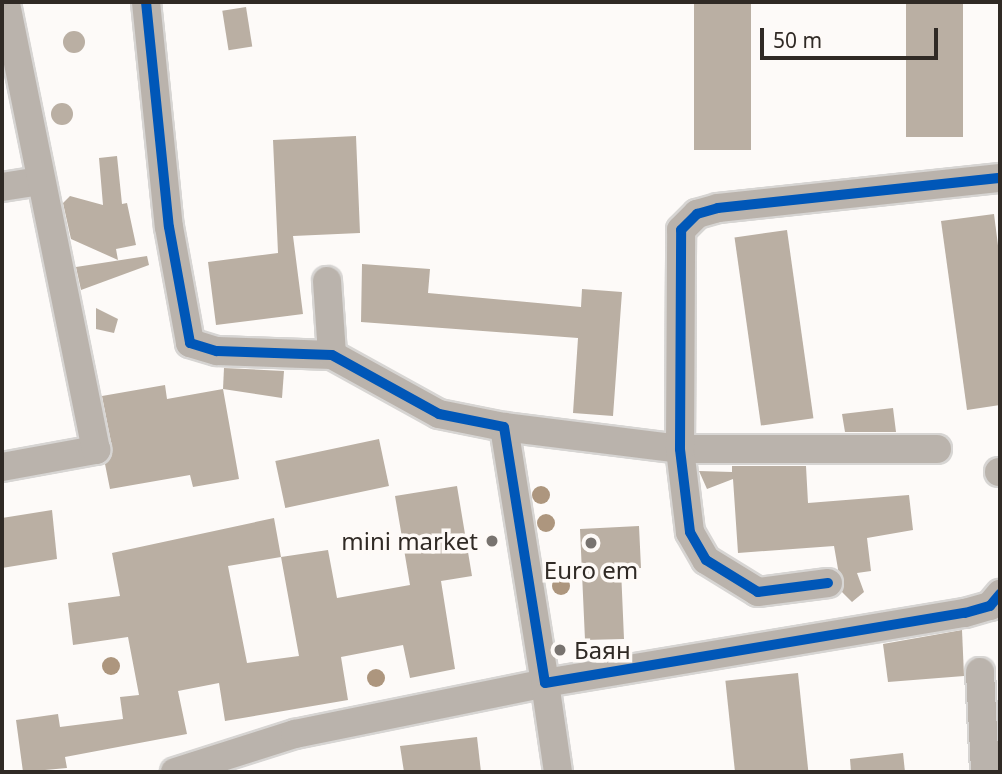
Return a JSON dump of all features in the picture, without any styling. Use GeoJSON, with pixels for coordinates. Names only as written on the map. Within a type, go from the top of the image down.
{"type":"FeatureCollection","features":[{"type":"Feature","properties":{"kind":"street"},"geometry":{"type":"LineString","coordinates":[[2,467],[96,450],[6,2]]}},
{"type":"Feature","properties":{"kind":"street"},"geometry":{"type":"LineString","coordinates":[[146,2],[158,146],[187,337],[209,350],[332,355],[439,414],[504,427],[680,449],[937,449]]}},
{"type":"Feature","properties":{"kind":"street"},"geometry":{"type":"LineString","coordinates":[[828,583],[758,592],[706,560],[690,532],[680,449],[679,241],[690,219],[718,208],[1000,178]]}},
{"type":"Feature","properties":{"kind":"street"},"geometry":{"type":"LineString","coordinates":[[2,187],[40,181]]}},
{"type":"Feature","properties":{"kind":"street"},"geometry":{"type":"LineString","coordinates":[[327,281],[332,355]]}},
{"type":"Feature","properties":{"kind":"street"},"geometry":{"type":"LineString","coordinates":[[504,427],[558,772]]}},
{"type":"Feature","properties":{"kind":"street"},"geometry":{"type":"LineString","coordinates":[[175,772],[295,734],[545,683],[965,613],[990,606],[1000,594]]}},
{"type":"Feature","properties":{"kind":"street"},"geometry":{"type":"LineString","coordinates":[[980,672],[985,772]]}},
{"type":"Feature","properties":{"kind":"building"},"geometry":{"type":"Polygon","coordinates":[[[694,2],[751,2],[751,150],[694,150],[694,2]]]}},
{"type":"Feature","properties":{"kind":"building"},"geometry":{"type":"Polygon","coordinates":[[[906,2],[963,2],[963,137],[906,137],[906,2]]]}},
{"type":"Feature","properties":{"kind":"building"},"geometry":{"type":"Polygon","coordinates":[[[246,7],[252,47],[229,50],[222,11],[246,7]]]}},
{"type":"Feature","properties":{"kind":"building"},"geometry":{"type":"Polygon","coordinates":[[[74,31],[82,34],[85,42],[82,50],[74,53],[66,50],[63,42],[66,34],[74,31]]]}},
{"type":"Feature","properties":{"kind":"building"},"geometry":{"type":"Polygon","coordinates":[[[62,103],[70,106],[73,114],[70,122],[62,125],[54,122],[51,114],[54,106],[62,103]]]}},
{"type":"Feature","properties":{"kind":"building"},"geometry":{"type":"Polygon","coordinates":[[[356,136],[360,233],[293,236],[303,314],[216,325],[208,262],[278,253],[273,140],[356,136]]]}},
{"type":"Feature","properties":{"kind":"building"},"geometry":{"type":"Polygon","coordinates":[[[117,156],[122,204],[127,203],[136,245],[116,249],[118,260],[71,239],[63,203],[70,196],[103,205],[99,158],[117,156]]]}},
{"type":"Feature","properties":{"kind":"building"},"geometry":{"type":"Polygon","coordinates":[[[994,214],[1000,261],[1000,405],[967,410],[941,221],[994,214]]]}},
{"type":"Feature","properties":{"kind":"building"},"geometry":{"type":"Polygon","coordinates":[[[787,230],[813,418],[761,426],[735,237],[787,230]]]}},
{"type":"Feature","properties":{"kind":"building"},"geometry":{"type":"Polygon","coordinates":[[[147,256],[149,265],[81,290],[76,267],[147,256]]]}},
{"type":"Feature","properties":{"kind":"building"},"geometry":{"type":"Polygon","coordinates":[[[362,264],[430,269],[428,293],[581,307],[582,289],[622,292],[613,416],[573,413],[578,338],[361,322],[362,264]]]}},
{"type":"Feature","properties":{"kind":"building"},"geometry":{"type":"Polygon","coordinates":[[[96,308],[118,319],[114,333],[96,329],[96,308]]]}},
{"type":"Feature","properties":{"kind":"building"},"geometry":{"type":"Polygon","coordinates":[[[224,368],[284,371],[282,398],[223,389],[224,368]]]}},
{"type":"Feature","properties":{"kind":"building"},"geometry":{"type":"Polygon","coordinates":[[[165,385],[167,399],[223,389],[239,479],[193,487],[190,475],[110,489],[105,464],[112,447],[102,396],[165,385]]]}},
{"type":"Feature","properties":{"kind":"building"},"geometry":{"type":"Polygon","coordinates":[[[893,408],[896,432],[845,432],[842,414],[893,408]]]}},
{"type":"Feature","properties":{"kind":"building"},"geometry":{"type":"Polygon","coordinates":[[[379,439],[389,486],[285,508],[275,461],[379,439]]]}},
{"type":"Feature","properties":{"kind":"building"},"geometry":{"type":"Polygon","coordinates":[[[732,466],[806,466],[808,503],[909,495],[913,530],[867,538],[871,571],[857,573],[864,592],[852,602],[842,592],[834,546],[738,553],[733,479],[707,489],[699,471],[732,472],[732,466]]]}},
{"type":"Feature","properties":{"kind":"building"},"geometry":{"type":"Polygon","coordinates":[[[457,486],[472,576],[441,581],[455,669],[410,678],[403,645],[341,657],[348,700],[225,721],[219,683],[178,691],[187,734],[65,757],[67,768],[23,772],[16,720],[58,714],[60,727],[123,719],[120,697],[139,695],[128,637],[73,645],[68,603],[120,596],[112,553],[274,518],[281,557],[328,550],[337,598],[410,585],[395,496],[457,486]],[[281,557],[228,566],[247,663],[299,656],[281,557]]]}},
{"type":"Feature","properties":{"kind":"building"},"geometry":{"type":"Polygon","coordinates":[[[52,510],[57,559],[2,568],[2,518],[52,510]]]}},
{"type":"Feature","properties":{"kind":"building"},"geometry":{"type":"Polygon","coordinates":[[[639,526],[641,568],[621,569],[624,639],[585,640],[580,529],[639,526]]]}},
{"type":"Feature","properties":{"kind":"building"},"geometry":{"type":"Polygon","coordinates":[[[962,630],[964,676],[888,682],[883,644],[962,630]]]}},
{"type":"Feature","properties":{"kind":"building"},"geometry":{"type":"Polygon","coordinates":[[[798,673],[808,772],[735,772],[725,681],[798,673]]]}},
{"type":"Feature","properties":{"kind":"building"},"geometry":{"type":"Polygon","coordinates":[[[477,737],[481,772],[404,772],[400,746],[477,737]]]}},
{"type":"Feature","properties":{"kind":"building"},"geometry":{"type":"Polygon","coordinates":[[[903,753],[905,772],[851,772],[850,759],[903,753]]]}},
{"type":"Feature","properties":{"kind":"cycle path"},"geometry":{"type":"LineString","coordinates":[[146,2],[169,227],[190,343],[217,351],[332,355],[439,414],[504,427],[545,683],[965,613],[990,606],[1000,594]]}},
{"type":"Feature","properties":{"kind":"cycle path"},"geometry":{"type":"LineString","coordinates":[[828,583],[758,592],[706,560],[690,532],[680,449],[681,230],[697,214],[718,208],[1000,178]]}},
{"type":"Feature","properties":{"kind":"place","name":"mini market"},"geometry":{"type":"Point","coordinates":[492,541]}},
{"type":"Feature","properties":{"kind":"place","name":"Euro em"},"geometry":{"type":"Point","coordinates":[591,543]}},
{"type":"Feature","properties":{"kind":"place","name":"Баян"},"geometry":{"type":"Point","coordinates":[560,650]}}]}
